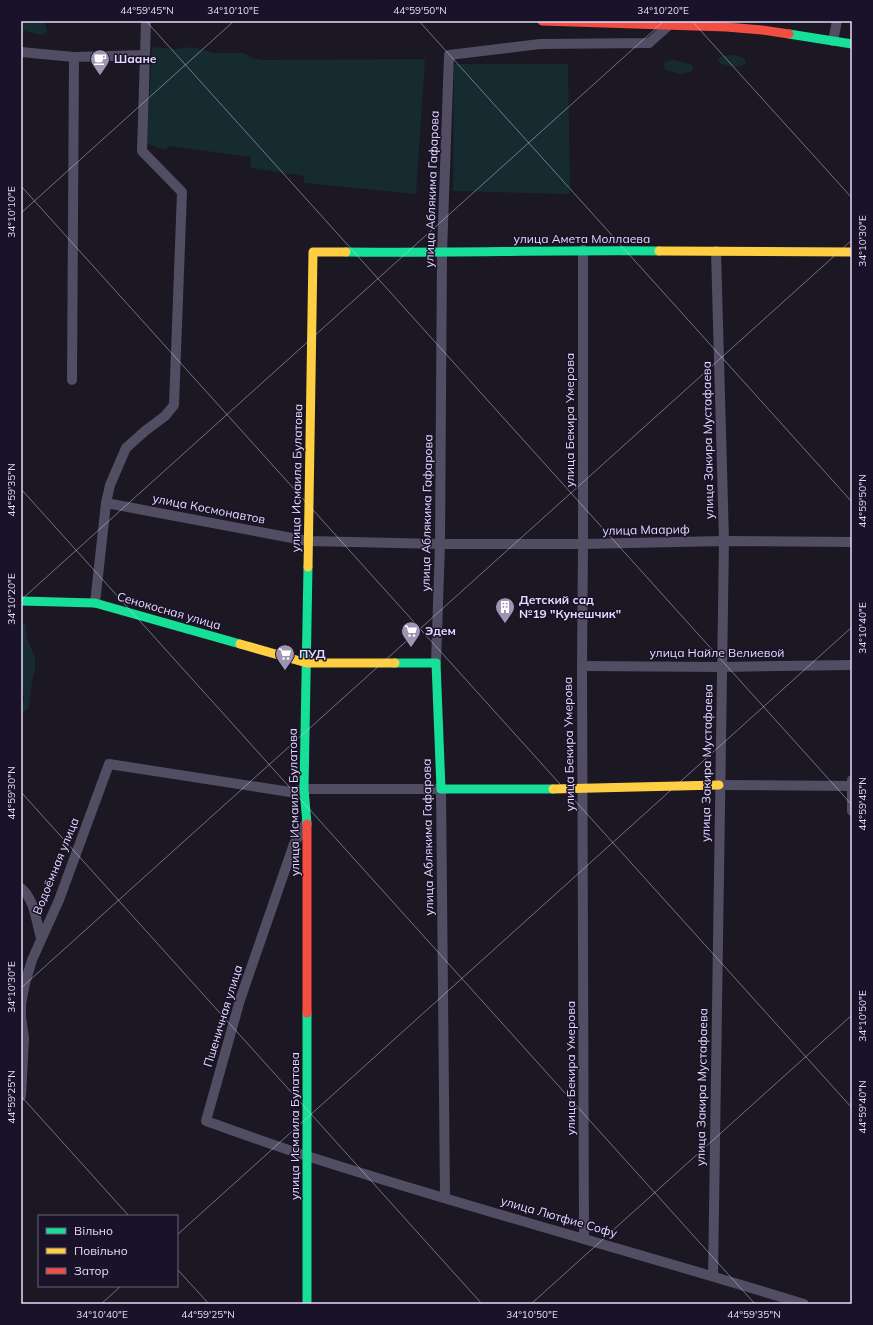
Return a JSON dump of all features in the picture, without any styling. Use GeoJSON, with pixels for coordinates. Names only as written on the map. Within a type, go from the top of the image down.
{"type":"FeatureCollection","features":[{"type":"Feature","properties":{"kind":"street"},"geometry":{"type":"LineString","coordinates":[[95,603],[106,503],[110,485],[126,448],[165,416],[174,405],[182,192],[142,151],[146,21]]}},
{"type":"Feature","properties":{"kind":"street"},"geometry":{"type":"LineString","coordinates":[[542,21],[618,22],[668,26],[726,27],[745,25],[762,30],[852,44]]}},
{"type":"Feature","properties":{"kind":"street"},"geometry":{"type":"LineString","coordinates":[[833,41],[837,21]]}},
{"type":"Feature","properties":{"kind":"street","name":"улица Аблякима Гафарова"},"geometry":{"type":"LineString","coordinates":[[445,1198],[441,789],[436,663],[440,544],[442,253],[449,55],[540,44],[649,43],[668,26]]}},
{"type":"Feature","properties":{"kind":"street"},"geometry":{"type":"LineString","coordinates":[[21,52],[74,57],[145,55]]}},
{"type":"Feature","properties":{"kind":"street"},"geometry":{"type":"LineString","coordinates":[[72,380],[74,57]]}},
{"type":"Feature","properties":{"kind":"street","name":"улица Амета Моллаева"},"geometry":{"type":"LineString","coordinates":[[313,252],[442,253],[583,250],[852,252]]}},
{"type":"Feature","properties":{"kind":"street","name":"улица Бекира Умерова"},"geometry":{"type":"LineString","coordinates":[[583,250],[582,666],[584,1238]]}},
{"type":"Feature","properties":{"kind":"street","name":"улица Закира Мустафаева"},"geometry":{"type":"LineString","coordinates":[[713,1276],[719,785],[724,541],[716,251]]}},
{"type":"Feature","properties":{"kind":"street","name":"улица Исмаила Булатова"},"geometry":{"type":"LineString","coordinates":[[307,1304],[307,820],[304,789],[313,252]]}},
{"type":"Feature","properties":{"kind":"street","name":"улица Космонавтов"},"geometry":{"type":"LineString","coordinates":[[106,503],[308,541],[440,544]]}},
{"type":"Feature","properties":{"kind":"street","name":"улица Маариф"},"geometry":{"type":"LineString","coordinates":[[440,544],[583,544],[724,541],[852,542]]}},
{"type":"Feature","properties":{"kind":"street","name":"Сенокосная улица"},"geometry":{"type":"LineString","coordinates":[[21,601],[95,603],[307,663]]}},
{"type":"Feature","properties":{"kind":"street"},"geometry":{"type":"LineString","coordinates":[[307,663],[436,663]]}},
{"type":"Feature","properties":{"kind":"street","name":"улица Найле Велиевой"},"geometry":{"type":"LineString","coordinates":[[582,666],[721,667],[852,664]]}},
{"type":"Feature","properties":{"kind":"street","name":"Водоёмная улица"},"geometry":{"type":"LineString","coordinates":[[21,1096],[24,1038],[21,1004],[32,960],[40,938],[59,900],[109,764],[290,792],[304,789]]}},
{"type":"Feature","properties":{"kind":"street"},"geometry":{"type":"LineString","coordinates":[[852,780],[852,811]]}},
{"type":"Feature","properties":{"kind":"street"},"geometry":{"type":"LineString","coordinates":[[304,789],[583,789],[719,785],[852,786]]}},
{"type":"Feature","properties":{"kind":"street","name":"Пшеничная улица"},"geometry":{"type":"LineString","coordinates":[[307,820],[294,844],[240,1000],[206,1121],[307,1156]]}},
{"type":"Feature","properties":{"kind":"street"},"geometry":{"type":"LineString","coordinates":[[21,888],[26,892],[32,903],[40,938]]}},
{"type":"Feature","properties":{"kind":"street","name":"улица Лютфие Софу"},"geometry":{"type":"LineString","coordinates":[[307,1156],[804,1304]]}},
{"type":"Feature","properties":{"kind":"green space"},"geometry":{"type":"Polygon","coordinates":[[[21,21],[43,22],[45,23],[47,31],[45,34],[41,35],[21,30],[21,21]]]}},
{"type":"Feature","properties":{"kind":"green space"},"geometry":{"type":"Polygon","coordinates":[[[152,47],[175,49],[193,47],[214,53],[242,53],[251,58],[263,60],[425,59],[416,194],[304,183],[304,176],[250,168],[251,157],[169,146],[166,150],[147,144],[152,47]]]}},
{"type":"Feature","properties":{"kind":"green space"},"geometry":{"type":"Polygon","coordinates":[[[733,55],[744,58],[746,62],[741,66],[735,66],[721,64],[718,59],[722,56],[733,55]]]}},
{"type":"Feature","properties":{"kind":"green space"},"geometry":{"type":"Polygon","coordinates":[[[672,60],[692,65],[693,71],[682,74],[666,70],[663,65],[666,61],[672,60]]]}},
{"type":"Feature","properties":{"kind":"green space"},"geometry":{"type":"Polygon","coordinates":[[[454,64],[568,64],[570,194],[453,191],[454,64]]]}},
{"type":"Feature","properties":{"kind":"green space"},"geometry":{"type":"Polygon","coordinates":[[[21,619],[26,626],[27,638],[35,658],[35,670],[29,707],[21,713],[21,703],[24,701],[24,697],[21,690],[21,619]]]}},
{"type":"Feature","properties":{"kind":"traffic: fast"},"geometry":{"type":"LineString","coordinates":[[789,34],[852,44]]}},
{"type":"Feature","properties":{"kind":"traffic: fast"},"geometry":{"type":"LineString","coordinates":[[346,252],[659,251]]}},
{"type":"Feature","properties":{"kind":"traffic: fast"},"geometry":{"type":"LineString","coordinates":[[307,824],[304,789],[308,567]]}},
{"type":"Feature","properties":{"kind":"traffic: fast"},"geometry":{"type":"LineString","coordinates":[[21,601],[95,603],[240,644]]}},
{"type":"Feature","properties":{"kind":"traffic: fast"},"geometry":{"type":"LineString","coordinates":[[395,663],[436,663],[441,789],[553,789]]}},
{"type":"Feature","properties":{"kind":"traffic: fast"},"geometry":{"type":"LineString","coordinates":[[307,1013],[307,1304]]}},
{"type":"Feature","properties":{"kind":"traffic: slow"},"geometry":{"type":"LineString","coordinates":[[659,251],[852,252]]}},
{"type":"Feature","properties":{"kind":"traffic: slow"},"geometry":{"type":"LineString","coordinates":[[308,567],[313,252],[346,252]]}},
{"type":"Feature","properties":{"kind":"traffic: slow"},"geometry":{"type":"LineString","coordinates":[[240,644],[307,663],[395,663]]}},
{"type":"Feature","properties":{"kind":"traffic: slow"},"geometry":{"type":"LineString","coordinates":[[553,789],[719,785]]}},
{"type":"Feature","properties":{"kind":"traffic: jam"},"geometry":{"type":"LineString","coordinates":[[542,21],[726,27],[789,34]]}},
{"type":"Feature","properties":{"kind":"traffic: jam"},"geometry":{"type":"LineString","coordinates":[[307,824],[307,1013]]}},
{"type":"Feature","properties":{"kind":"place","name":"Шаане"},"geometry":{"type":"Point","coordinates":[100,76]}},
{"type":"Feature","properties":{"kind":"place","name":"Детский сад №19 \"Кунешчик\""},"geometry":{"type":"Point","coordinates":[505,624]}},
{"type":"Feature","properties":{"kind":"place","name":"Эдем"},"geometry":{"type":"Point","coordinates":[411,648]}},
{"type":"Feature","properties":{"kind":"place","name":"ПУД"},"geometry":{"type":"Point","coordinates":[285,671]}}]}
